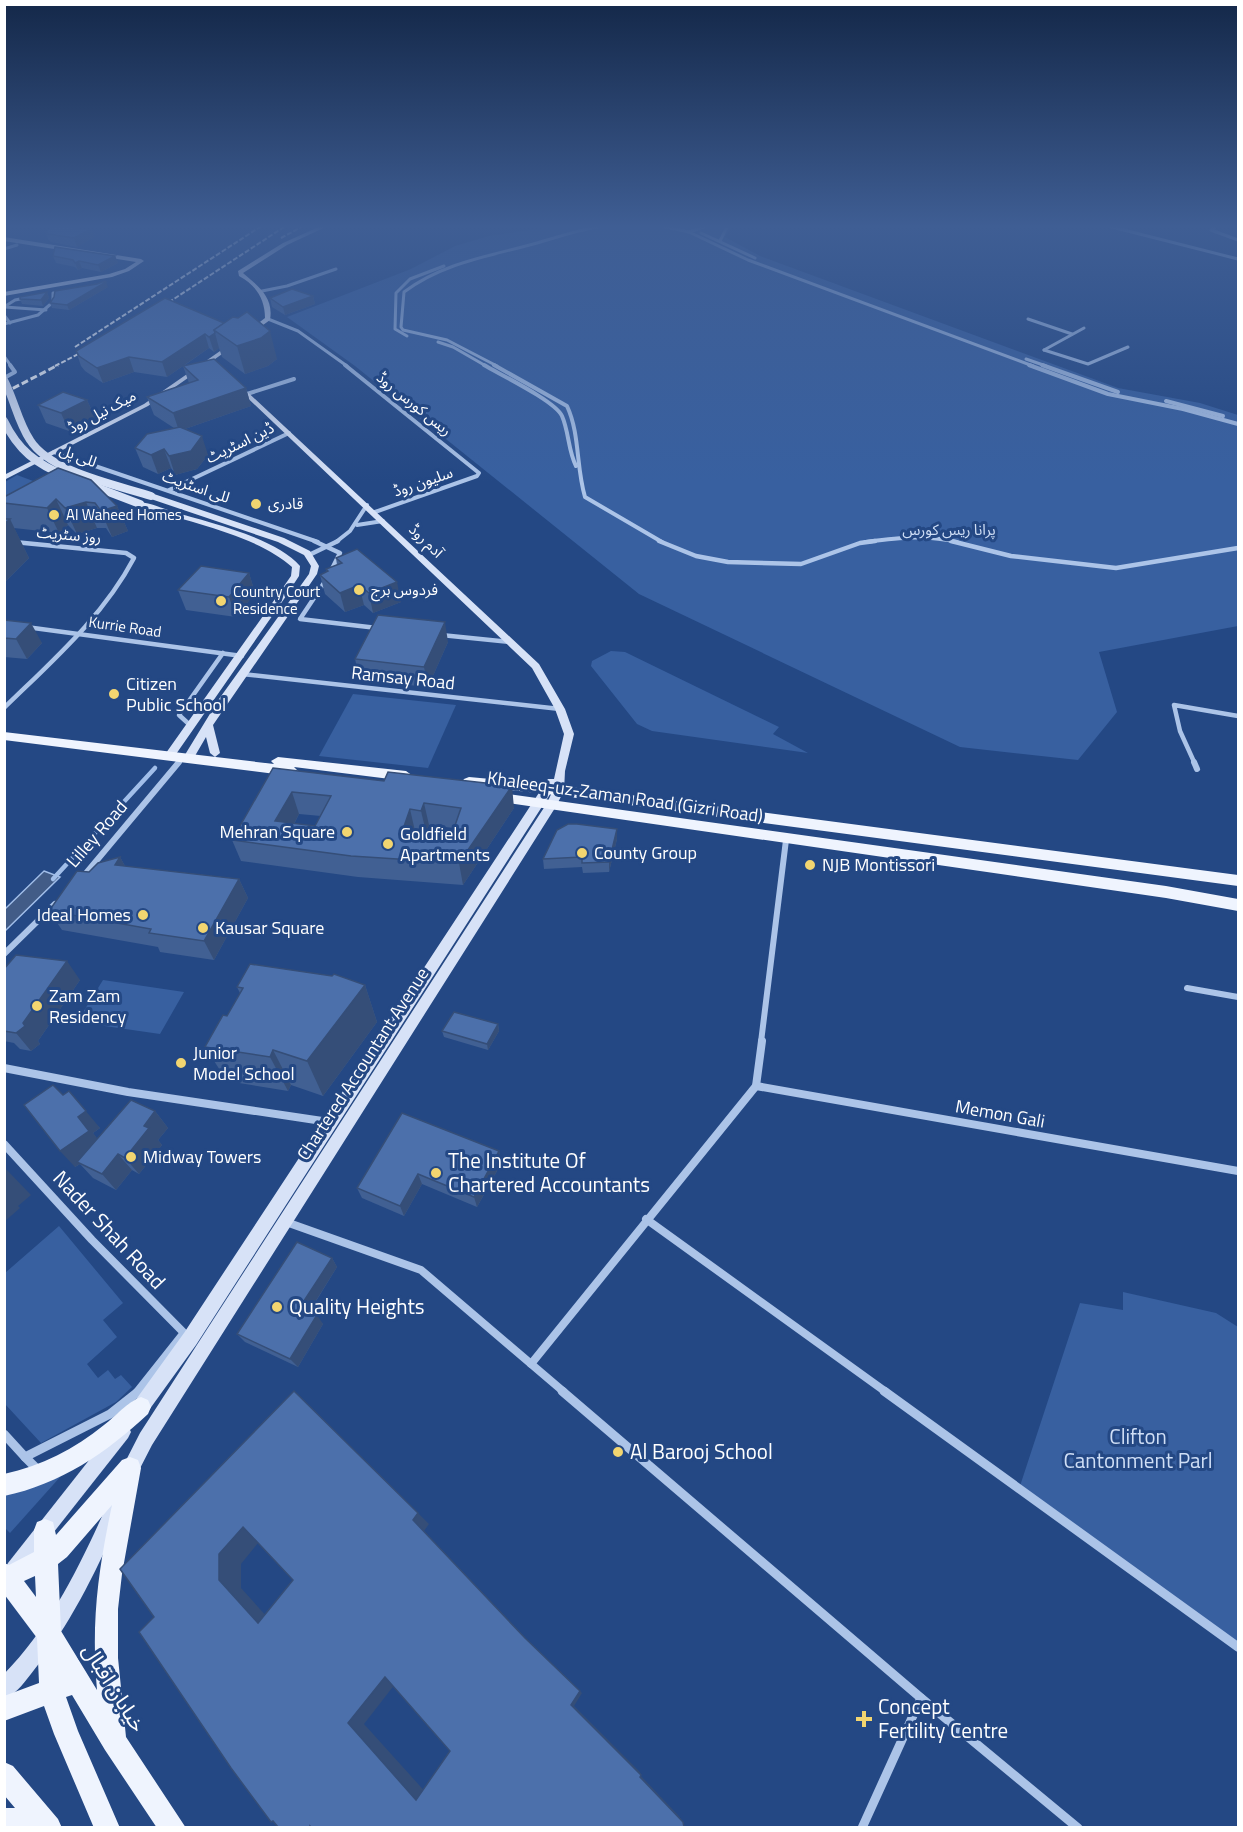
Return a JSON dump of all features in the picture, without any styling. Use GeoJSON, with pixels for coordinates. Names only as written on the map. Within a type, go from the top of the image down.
{"type":"FeatureCollection","features":[{"type":"Feature","properties":{"kind":"main road"},"geometry":{"type":"LineString","coordinates":[[4,727],[182,753],[420,783],[215,753],[182,753],[4,736]]}},
{"type":"Feature","properties":{"kind":"main road","name":"Khaleeq-uz-Zaman Road (Gizri Road)"},"geometry":{"type":"LineString","coordinates":[[1239,881],[553,790],[459,787],[544,804],[968,866],[1166,892],[1239,905]]}},
{"type":"Feature","properties":{"kind":"main road"},"geometry":{"type":"LineString","coordinates":[[965,845],[968,866]]}},
{"type":"Feature","properties":{"kind":"main road"},"geometry":{"type":"LineString","coordinates":[[4,1485],[19,1483],[42,1474],[89,1451],[113,1434],[141,1407]]}},
{"type":"Feature","properties":{"kind":"main road"},"geometry":{"type":"LineString","coordinates":[[5,1578],[45,1559],[75,1533],[130,1468]]}},
{"type":"Feature","properties":{"kind":"main road"},"geometry":{"type":"LineString","coordinates":[[114,1741],[105,1645],[106,1610],[110,1571],[130,1468]]}},
{"type":"Feature","properties":{"kind":"main road"},"geometry":{"type":"LineString","coordinates":[[45,1530],[51,1690],[66,1734],[107,1827]]}},
{"type":"Feature","properties":{"kind":"main road","name":"خیابان اقبال"},"geometry":{"type":"LineString","coordinates":[[5,1578],[49,1634],[114,1741],[173,1827]]}},
{"type":"Feature","properties":{"kind":"main road"},"geometry":{"type":"LineString","coordinates":[[4,1709],[76,1681]]}},
{"type":"Feature","properties":{"kind":"main road"},"geometry":{"type":"LineString","coordinates":[[4,1775],[45,1824]]}},
{"type":"Feature","properties":{"kind":"main road"},"geometry":{"type":"LineString","coordinates":[[4,1821],[45,1824]]}},
{"type":"Feature","properties":{"kind":"street"},"geometry":{"type":"LineString","coordinates":[[4,324],[31,318],[45,310]]}},
{"type":"Feature","properties":{"kind":"street"},"geometry":{"type":"LineString","coordinates":[[268,310],[268,319]]}},
{"type":"Feature","properties":{"kind":"street"},"geometry":{"type":"LineString","coordinates":[[396,310],[395,329],[400,334],[453,347],[557,407],[564,416],[571,458],[577,467]]}},
{"type":"Feature","properties":{"kind":"street"},"geometry":{"type":"LineString","coordinates":[[402,310],[401,327],[404,330],[447,340],[463,347],[567,406],[572,415],[577,467],[585,497],[663,543],[696,556],[728,562],[801,564],[860,543],[902,537],[936,537],[1011,555],[1116,568],[1239,548]]}},
{"type":"Feature","properties":{"kind":"street"},"geometry":{"type":"LineString","coordinates":[[884,310],[1108,394],[1239,422]]}},
{"type":"Feature","properties":{"kind":"street"},"geometry":{"type":"LineString","coordinates":[[895,310],[1113,391],[1185,405],[1239,422]]}},
{"type":"Feature","properties":{"kind":"street"},"geometry":{"type":"LineString","coordinates":[[4,315],[10,323]]}},
{"type":"Feature","properties":{"kind":"street","name":"میک نیل روڈ"},"geometry":{"type":"LineString","coordinates":[[4,478],[146,405],[268,319]]}},
{"type":"Feature","properties":{"kind":"street","name":"ریس کورس روڈ"},"geometry":{"type":"LineString","coordinates":[[268,319],[298,331],[332,354],[479,475]]}},
{"type":"Feature","properties":{"kind":"street"},"geometry":{"type":"LineString","coordinates":[[1028,319],[1072,334]]}},
{"type":"Feature","properties":{"kind":"street"},"geometry":{"type":"LineString","coordinates":[[1084,327],[1044,350],[1088,364],[1128,346]]}},
{"type":"Feature","properties":{"kind":"street"},"geometry":{"type":"LineString","coordinates":[[4,356],[15,372],[4,379]]}},
{"type":"Feature","properties":{"kind":"street"},"geometry":{"type":"LineString","coordinates":[[210,362],[217,368]]}},
{"type":"Feature","properties":{"kind":"street","name":"للی پل"},"geometry":{"type":"LineString","coordinates":[[4,379],[30,442],[39,454],[61,465],[281,540],[309,555]]}},
{"type":"Feature","properties":{"kind":"street"},"geometry":{"type":"LineString","coordinates":[[247,394],[294,379]]}},
{"type":"Feature","properties":{"kind":"street","name":"آدم روڈ"},"geometry":{"type":"LineString","coordinates":[[232,381],[375,512],[536,666],[560,709],[568,734],[560,771],[553,790],[544,804]]}},
{"type":"Feature","properties":{"kind":"street","name":"للی پل"},"geometry":{"type":"LineString","coordinates":[[4,421],[16,446],[25,456],[59,474],[262,545],[281,553],[293,562]]}},
{"type":"Feature","properties":{"kind":"street","name":"ڈین اسٹریٹ"},"geometry":{"type":"LineString","coordinates":[[168,491],[289,433]]}},
{"type":"Feature","properties":{"kind":"street","name":"للی اسٹریٹ"},"geometry":{"type":"LineString","coordinates":[[54,452],[329,546]]}},
{"type":"Feature","properties":{"kind":"street","name":"سلیون روڈ"},"geometry":{"type":"LineString","coordinates":[[375,512],[479,475]]}},
{"type":"Feature","properties":{"kind":"street"},"geometry":{"type":"LineString","coordinates":[[182,753],[208,725],[313,574],[315,566],[309,555],[342,540],[357,525],[367,505]]}},
{"type":"Feature","properties":{"kind":"street","name":"سلیون روڈ"},"geometry":{"type":"LineString","coordinates":[[357,525],[383,521]]}},
{"type":"Feature","properties":{"kind":"street","name":"روز سٹریٹ"},"geometry":{"type":"LineString","coordinates":[[4,541],[131,554],[134,558],[129,571],[79,632]]}},
{"type":"Feature","properties":{"kind":"street"},"geometry":{"type":"LineString","coordinates":[[329,546],[337,550],[340,557],[300,619],[379,629]]}},
{"type":"Feature","properties":{"kind":"street","name":"Lilley Road"},"geometry":{"type":"LineString","coordinates":[[74,885],[91,869],[182,753],[191,726],[242,656],[295,576],[293,562]]}},
{"type":"Feature","properties":{"kind":"street","name":"Kurrie Road"},"geometry":{"type":"LineString","coordinates":[[15,626],[79,632],[242,656]]}},
{"type":"Feature","properties":{"kind":"street"},"geometry":{"type":"LineString","coordinates":[[4,708],[79,632]]}},
{"type":"Feature","properties":{"kind":"street"},"geometry":{"type":"LineString","coordinates":[[434,634],[512,642]]}},
{"type":"Feature","properties":{"kind":"street"},"geometry":{"type":"LineString","coordinates":[[191,726],[179,715],[223,653]]}},
{"type":"Feature","properties":{"kind":"street","name":"Ramsay Road"},"geometry":{"type":"LineString","coordinates":[[242,674],[560,709]]}},
{"type":"Feature","properties":{"kind":"street"},"geometry":{"type":"LineString","coordinates":[[1197,769],[1180,731],[1173,705],[1239,716]]}},
{"type":"Feature","properties":{"kind":"street"},"geometry":{"type":"LineString","coordinates":[[208,725],[215,753]]}},
{"type":"Feature","properties":{"kind":"street","name":"Chartered Accountant Avenue"},"geometry":{"type":"LineString","coordinates":[[193,1339],[469,908],[544,804]]}},
{"type":"Feature","properties":{"kind":"street","name":"Chartered Accountant Avenue"},"geometry":{"type":"LineString","coordinates":[[193,1339],[285,1221],[544,804]]}},
{"type":"Feature","properties":{"kind":"street"},"geometry":{"type":"LineString","coordinates":[[531,1364],[756,1086],[786,840]]}},
{"type":"Feature","properties":{"kind":"street"},"geometry":{"type":"LineString","coordinates":[[4,954],[57,902]]}},
{"type":"Feature","properties":{"kind":"street"},"geometry":{"type":"LineString","coordinates":[[1187,988],[1239,997]]}},
{"type":"Feature","properties":{"kind":"street"},"geometry":{"type":"LineString","coordinates":[[4,1068],[140,1094],[330,1122]]}},
{"type":"Feature","properties":{"kind":"street","name":"Memon Gali"},"geometry":{"type":"LineString","coordinates":[[756,1086],[1239,1171]]}},
{"type":"Feature","properties":{"kind":"street","name":"Nader Shah Road"},"geometry":{"type":"LineString","coordinates":[[4,1144],[92,1240],[193,1339]]}},
{"type":"Feature","properties":{"kind":"street"},"geometry":{"type":"LineString","coordinates":[[646,1220],[1239,1647]]}},
{"type":"Feature","properties":{"kind":"street"},"geometry":{"type":"LineString","coordinates":[[285,1221],[421,1270],[921,1698],[1078,1827]]}},
{"type":"Feature","properties":{"kind":"street"},"geometry":{"type":"LineString","coordinates":[[5,1578],[193,1339]]}},
{"type":"Feature","properties":{"kind":"street"},"geometry":{"type":"LineString","coordinates":[[25,1457],[110,1414],[141,1389],[193,1339]]}},
{"type":"Feature","properties":{"kind":"street"},"geometry":{"type":"LineString","coordinates":[[4,1689],[49,1634],[84,1577],[130,1468],[193,1339]]}},
{"type":"Feature","properties":{"kind":"street"},"geometry":{"type":"LineString","coordinates":[[4,1434],[42,1474]]}},
{"type":"Feature","properties":{"kind":"street"},"geometry":{"type":"LineString","coordinates":[[862,1827],[921,1698]]}},
{"type":"Feature","properties":{"kind":"green space","name":"پرانا ریس کورس"},"geometry":{"type":"Polygon","coordinates":[[[304,310],[908,310],[1118,388],[1200,403],[1238,415],[1238,626],[1099,652],[1117,712],[1078,760],[960,747],[639,594],[355,366],[287,317],[304,310]]]}},
{"type":"Feature","properties":{"kind":"green space"},"geometry":{"type":"Polygon","coordinates":[[[17,475],[68,494],[5,528],[5,482],[17,475]]]}},
{"type":"Feature","properties":{"kind":"green space"},"geometry":{"type":"Polygon","coordinates":[[[611,651],[625,652],[779,727],[773,734],[808,753],[652,731],[637,724],[591,666],[592,661],[611,651]]]}},
{"type":"Feature","properties":{"kind":"green space"},"geometry":{"type":"Polygon","coordinates":[[[353,694],[456,705],[428,768],[319,756],[353,694]]]}},
{"type":"Feature","properties":{"kind":"green space"},"geometry":{"type":"Polygon","coordinates":[[[103,980],[184,992],[160,1034],[77,1022],[103,980]]]}},
{"type":"Feature","properties":{"kind":"green space"},"geometry":{"type":"Polygon","coordinates":[[[59,1226],[123,1303],[103,1320],[117,1337],[87,1364],[98,1378],[108,1370],[115,1379],[121,1375],[132,1387],[116,1402],[41,1443],[5,1404],[5,1273],[59,1226]]]}},
{"type":"Feature","properties":{"kind":"green space","name":"Clifton Cantonment Parl"},"geometry":{"type":"Polygon","coordinates":[[[1123,1292],[1216,1313],[1238,1327],[1238,1647],[1019,1489],[1080,1303],[1123,1310],[1123,1292]]]}},
{"type":"Feature","properties":{"kind":"green space"},"geometry":{"type":"Polygon","coordinates":[[[61,1476],[10,1533],[5,1528],[4,1494],[61,1476]]]}},
{"type":"Feature","properties":{"kind":"shaded area"},"geometry":{"type":"Polygon","coordinates":[[[44,871],[60,877],[5,931],[5,909],[44,871]]]}},
{"type":"Feature","properties":{"kind":"building"},"geometry":{"type":"Polygon","coordinates":[[[144,310],[194,310],[224,323],[209,337],[205,334],[162,362],[129,357],[97,368],[79,356],[76,351],[144,310]]]}},
{"type":"Feature","properties":{"kind":"building"},"geometry":{"type":"Polygon","coordinates":[[[247,312],[270,331],[261,338],[237,346],[214,330],[233,317],[238,318],[247,312]]]}},
{"type":"Feature","properties":{"kind":"building"},"geometry":{"type":"Polygon","coordinates":[[[214,359],[246,388],[173,413],[147,397],[198,380],[183,366],[214,359]]]}},
{"type":"Feature","properties":{"kind":"building"},"geometry":{"type":"Polygon","coordinates":[[[63,392],[87,400],[61,413],[38,405],[63,392]]]}},
{"type":"Feature","properties":{"kind":"building"},"geometry":{"type":"Polygon","coordinates":[[[180,427],[202,436],[191,451],[169,456],[164,449],[151,455],[135,448],[147,434],[180,427]]]}},
{"type":"Feature","properties":{"kind":"building"},"geometry":{"type":"Polygon","coordinates":[[[58,468],[91,480],[117,506],[101,511],[95,503],[86,502],[65,508],[56,499],[47,508],[4,503],[4,497],[58,468]]]}},
{"type":"Feature","properties":{"kind":"building"},"geometry":{"type":"Polygon","coordinates":[[[357,549],[397,582],[369,593],[359,585],[340,593],[320,575],[328,571],[326,569],[342,563],[336,558],[357,549]]]}},
{"type":"Feature","properties":{"kind":"building"},"geometry":{"type":"Polygon","coordinates":[[[201,566],[249,573],[229,597],[178,590],[201,566]]]}},
{"type":"Feature","properties":{"kind":"building"},"geometry":{"type":"Polygon","coordinates":[[[378,615],[445,622],[424,667],[355,659],[378,615]]]}},
{"type":"Feature","properties":{"kind":"building"},"geometry":{"type":"Polygon","coordinates":[[[4,620],[31,623],[16,639],[4,638],[4,620]]]}},
{"type":"Feature","properties":{"kind":"building"},"geometry":{"type":"Polygon","coordinates":[[[273,768],[384,781],[388,772],[512,786],[459,863],[351,856],[232,840],[273,768]],[[292,792],[275,821],[315,826],[331,796],[292,792]],[[424,803],[421,811],[410,809],[402,832],[451,837],[461,808],[424,803]]]}},
{"type":"Feature","properties":{"kind":"building","name":"County Group"},"geometry":{"type":"Polygon","coordinates":[[[568,824],[617,829],[609,862],[582,863],[582,857],[543,859],[557,830],[568,824]]]}},
{"type":"Feature","properties":{"kind":"building"},"geometry":{"type":"Polygon","coordinates":[[[120,857],[115,865],[239,879],[204,941],[149,933],[151,929],[49,911],[77,871],[89,872],[98,863],[120,857]]]}},
{"type":"Feature","properties":{"kind":"building"},"geometry":{"type":"Polygon","coordinates":[[[16,955],[67,961],[23,1023],[25,1026],[16,1033],[4,1031],[4,969],[16,955]]]}},
{"type":"Feature","properties":{"kind":"building"},"geometry":{"type":"Polygon","coordinates":[[[250,964],[332,976],[334,974],[365,985],[307,1061],[273,1050],[270,1057],[205,1047],[223,1015],[227,1016],[243,988],[237,987],[250,964]]]}},
{"type":"Feature","properties":{"kind":"building"},"geometry":{"type":"Polygon","coordinates":[[[454,1012],[498,1024],[487,1044],[442,1031],[454,1012]]]}},
{"type":"Feature","properties":{"kind":"building"},"geometry":{"type":"Polygon","coordinates":[[[53,1085],[63,1095],[69,1091],[86,1111],[78,1117],[89,1131],[60,1151],[24,1105],[53,1085]]]}},
{"type":"Feature","properties":{"kind":"building"},"geometry":{"type":"Polygon","coordinates":[[[131,1100],[155,1111],[144,1126],[149,1128],[125,1158],[118,1154],[102,1174],[77,1162],[131,1100]]]}},
{"type":"Feature","properties":{"kind":"building","name":"The Institute Of Chartered Accountants"},"geometry":{"type":"Polygon","coordinates":[[[402,1113],[499,1151],[474,1197],[418,1174],[400,1206],[357,1188],[402,1113]]]}},
{"type":"Feature","properties":{"kind":"building","name":"Quality Heights"},"geometry":{"type":"Polygon","coordinates":[[[297,1242],[332,1258],[300,1307],[317,1315],[290,1359],[237,1334],[297,1242]]]}},
{"type":"Feature","properties":{"kind":"building"},"geometry":{"type":"Polygon","coordinates":[[[294,1391],[418,1513],[413,1520],[525,1638],[580,1691],[571,1705],[641,1775],[640,1777],[683,1822],[684,1827],[278,1827],[273,1821],[271,1822],[231,1768],[139,1632],[154,1617],[120,1569],[294,1391]],[[243,1527],[219,1554],[219,1580],[258,1623],[293,1580],[243,1527]],[[385,1677],[348,1723],[416,1800],[450,1751],[385,1677]]]}},
{"type":"Feature","properties":{"kind":"waterway"},"geometry":{"type":"LineString","coordinates":[[53,879],[155,768]]}},
{"type":"Feature","properties":{"kind":"railway"},"geometry":{"type":"LineString","coordinates":[[75,347],[131,310]]}},
{"type":"Feature","properties":{"kind":"railway"},"geometry":{"type":"LineString","coordinates":[[55,366],[92,347]]}},
{"type":"Feature","properties":{"kind":"railway"},"geometry":{"type":"LineString","coordinates":[[4,393],[58,365]]}},
{"type":"Feature","properties":{"kind":"place","name":"قادری"},"geometry":{"type":"Point","coordinates":[256,504]}},
{"type":"Feature","properties":{"kind":"place","name":"Al Waheed Homes"},"geometry":{"type":"Point","coordinates":[54,515]}},
{"type":"Feature","properties":{"kind":"place","name":"فردوس برج"},"geometry":{"type":"Point","coordinates":[359,590]}},
{"type":"Feature","properties":{"kind":"place","name":"Country Court Residence"},"geometry":{"type":"Point","coordinates":[221,601]}},
{"type":"Feature","properties":{"kind":"place","name":"Citizen Public School"},"geometry":{"type":"Point","coordinates":[114,694]}},
{"type":"Feature","properties":{"kind":"place","name":"Mehran Square"},"geometry":{"type":"Point","coordinates":[347,832]}},
{"type":"Feature","properties":{"kind":"place","name":"Goldfield Apartments"},"geometry":{"type":"Point","coordinates":[388,844]}},
{"type":"Feature","properties":{"kind":"place","name":"County Group"},"geometry":{"type":"Point","coordinates":[582,853]}},
{"type":"Feature","properties":{"kind":"place","name":"NJB Montissori"},"geometry":{"type":"Point","coordinates":[810,865]}},
{"type":"Feature","properties":{"kind":"place","name":"Ideal Homes"},"geometry":{"type":"Point","coordinates":[143,915]}},
{"type":"Feature","properties":{"kind":"place","name":"Kausar Square"},"geometry":{"type":"Point","coordinates":[203,928]}},
{"type":"Feature","properties":{"kind":"place","name":"Zam Zam Residency"},"geometry":{"type":"Point","coordinates":[37,1006]}},
{"type":"Feature","properties":{"kind":"place","name":"Junior Model School"},"geometry":{"type":"Point","coordinates":[181,1063]}},
{"type":"Feature","properties":{"kind":"place","name":"Midway Towers"},"geometry":{"type":"Point","coordinates":[131,1157]}},
{"type":"Feature","properties":{"kind":"place","name":"The Institute Of Chartered Accountants"},"geometry":{"type":"Point","coordinates":[436,1173]}},
{"type":"Feature","properties":{"kind":"place","name":"Quality Heights"},"geometry":{"type":"Point","coordinates":[277,1307]}},
{"type":"Feature","properties":{"kind":"place","name":"Al Barooj School"},"geometry":{"type":"Point","coordinates":[618,1452]}},
{"type":"Feature","properties":{"kind":"place","name":"Concept Fertility Centre"},"geometry":{"type":"Point","coordinates":[864,1719]}}]}
